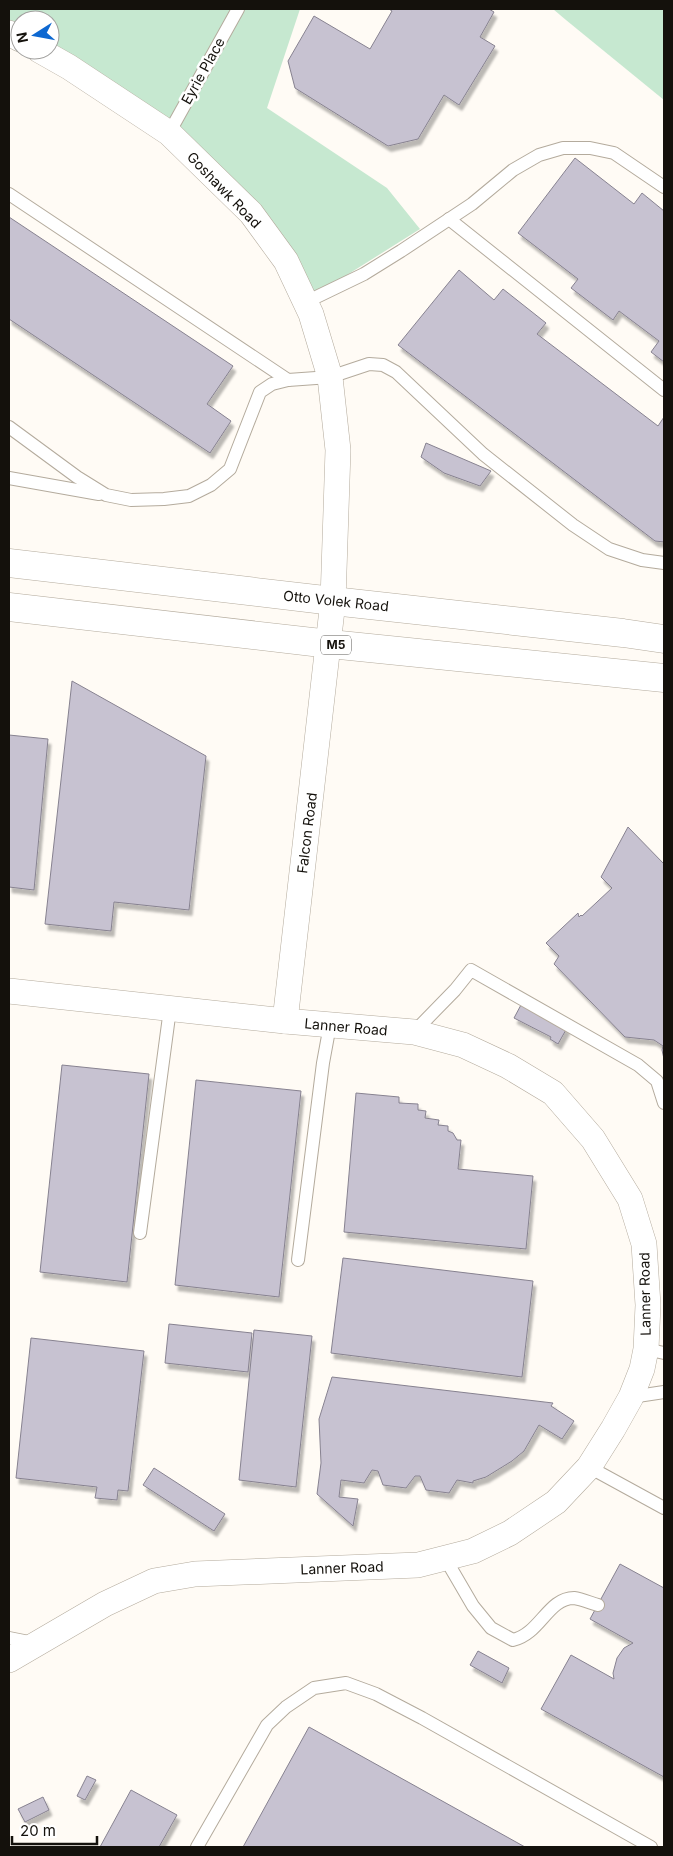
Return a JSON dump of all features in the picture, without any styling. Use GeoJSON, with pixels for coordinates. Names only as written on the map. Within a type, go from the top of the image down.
{"type":"FeatureCollection","features":[{"type":"Feature","properties":{"kind":"main road","name":"Otto Volek Road"},"geometry":{"type":"LineString","coordinates":[[9,563],[664,639]]}},
{"type":"Feature","properties":{"kind":"main road","name":"M5"},"geometry":{"type":"LineString","coordinates":[[9,607],[330,644],[664,678]]}},
{"type":"Feature","properties":{"kind":"street","name":"Goshawk Road"},"geometry":{"type":"LineString","coordinates":[[57,60],[169,133],[251,212],[286,261],[306,302],[330,377],[338,450],[333,602]]}},
{"type":"Feature","properties":{"kind":"street","name":"Falcon Road"},"geometry":{"type":"LineString","coordinates":[[285,1021],[330,644],[333,602]]}},
{"type":"Feature","properties":{"kind":"street","name":"Lanner Road"},"geometry":{"type":"LineString","coordinates":[[9,991],[285,1021],[414,1032],[463,1045],[508,1066],[553,1093],[593,1139],[630,1199],[644,1244],[648,1305],[655,1351],[642,1369],[631,1397],[589,1467],[556,1502],[510,1533],[473,1551],[418,1565],[195,1574],[154,1581],[105,1604],[9,1660]]}},
{"type":"Feature","properties":{"kind":"lane","name":"Eyrie Place"},"geometry":{"type":"LineString","coordinates":[[169,133],[238,9]]}},
{"type":"Feature","properties":{"kind":"lane"},"geometry":{"type":"LineString","coordinates":[[306,302],[364,274],[472,204],[513,170],[539,155],[563,148],[590,148],[614,153],[664,187]]}},
{"type":"Feature","properties":{"kind":"lane"},"geometry":{"type":"LineString","coordinates":[[9,194],[288,380]]}},
{"type":"Feature","properties":{"kind":"lane"},"geometry":{"type":"LineString","coordinates":[[449,219],[664,390]]}},
{"type":"Feature","properties":{"kind":"lane"},"geometry":{"type":"LineString","coordinates":[[9,478],[131,500],[189,496],[211,485],[230,469],[260,392],[272,384],[288,380],[330,377],[369,364],[382,365],[396,372],[483,454],[573,525],[609,549],[642,560],[664,563]]}},
{"type":"Feature","properties":{"kind":"lane"},"geometry":{"type":"LineString","coordinates":[[9,427],[76,477],[106,495]]}},
{"type":"Feature","properties":{"kind":"lane"},"geometry":{"type":"LineString","coordinates":[[414,1032],[455,990],[471,970],[638,1065],[657,1081],[664,1102]]}},
{"type":"Feature","properties":{"kind":"lane"},"geometry":{"type":"LineString","coordinates":[[140,1234],[170,1009]]}},
{"type":"Feature","properties":{"kind":"lane"},"geometry":{"type":"LineString","coordinates":[[298,1260],[323,1063],[330,1025]]}},
{"type":"Feature","properties":{"kind":"lane"},"geometry":{"type":"LineString","coordinates":[[631,1397],[664,1392]]}},
{"type":"Feature","properties":{"kind":"lane"},"geometry":{"type":"LineString","coordinates":[[589,1467],[664,1508]]}},
{"type":"Feature","properties":{"kind":"lane"},"geometry":{"type":"LineString","coordinates":[[445,1558],[473,1606],[491,1628],[513,1640],[523,1638],[534,1629],[547,1612],[561,1602],[574,1598],[598,1605]]}},
{"type":"Feature","properties":{"kind":"lane"},"geometry":{"type":"LineString","coordinates":[[9,1638],[37,1644]]}},
{"type":"Feature","properties":{"kind":"lane"},"geometry":{"type":"LineString","coordinates":[[197,1847],[266,1725],[286,1707],[314,1688],[346,1683],[376,1694],[422,1718],[651,1847]]}},
{"type":"Feature","properties":{"kind":"green space"},"geometry":{"type":"Polygon","coordinates":[[[9,9],[300,9],[267,108],[387,188],[420,229],[304,302],[250,214],[60,58],[60,10],[10,10],[9,35],[9,9]]]}},
{"type":"Feature","properties":{"kind":"green space"},"geometry":{"type":"Polygon","coordinates":[[[553,9],[664,9],[664,100],[566,20],[553,9]]]}},
{"type":"Feature","properties":{"kind":"building"},"geometry":{"type":"Polygon","coordinates":[[[389,9],[489,9],[494,12],[480,37],[495,46],[459,105],[444,95],[418,139],[388,146],[295,88],[288,61],[314,16],[370,49],[392,11],[389,9]]]}},
{"type":"Feature","properties":{"kind":"building"},"geometry":{"type":"Polygon","coordinates":[[[575,158],[634,204],[642,193],[664,211],[664,362],[651,352],[659,341],[619,311],[613,320],[571,288],[578,279],[518,233],[575,158]]]}},
{"type":"Feature","properties":{"kind":"building"},"geometry":{"type":"Polygon","coordinates":[[[9,217],[233,366],[207,404],[231,421],[210,453],[9,319],[9,217]]]}},
{"type":"Feature","properties":{"kind":"building"},"geometry":{"type":"Polygon","coordinates":[[[459,270],[494,300],[503,289],[546,323],[537,334],[658,426],[664,417],[664,542],[655,541],[398,345],[459,270]]]}},
{"type":"Feature","properties":{"kind":"building"},"geometry":{"type":"Polygon","coordinates":[[[426,443],[491,471],[480,486],[444,473],[421,457],[426,443]]]}},
{"type":"Feature","properties":{"kind":"building"},"geometry":{"type":"Polygon","coordinates":[[[72,681],[206,756],[189,910],[114,902],[111,931],[45,924],[72,681]]]}},
{"type":"Feature","properties":{"kind":"building"},"geometry":{"type":"Polygon","coordinates":[[[9,735],[48,739],[34,890],[9,887],[9,735]]]}},
{"type":"Feature","properties":{"kind":"building"},"geometry":{"type":"Polygon","coordinates":[[[628,827],[664,864],[664,1059],[663,1046],[654,1040],[625,1037],[554,964],[559,956],[546,943],[578,913],[579,917],[582,916],[612,888],[601,877],[628,827]]]}},
{"type":"Feature","properties":{"kind":"building"},"geometry":{"type":"Polygon","coordinates":[[[522,1003],[567,1028],[558,1044],[550,1039],[551,1037],[514,1018],[522,1003]]]}},
{"type":"Feature","properties":{"kind":"building"},"geometry":{"type":"Polygon","coordinates":[[[62,1065],[149,1074],[127,1282],[40,1272],[62,1065]]]}},
{"type":"Feature","properties":{"kind":"building"},"geometry":{"type":"Polygon","coordinates":[[[196,1080],[301,1091],[279,1297],[175,1285],[196,1080]]]}},
{"type":"Feature","properties":{"kind":"building"},"geometry":{"type":"Polygon","coordinates":[[[356,1093],[399,1097],[399,1103],[418,1104],[418,1110],[426,1111],[425,1118],[439,1120],[438,1125],[448,1126],[448,1131],[453,1133],[457,1140],[461,1140],[458,1169],[533,1176],[526,1249],[344,1232],[356,1093]]]}},
{"type":"Feature","properties":{"kind":"building"},"geometry":{"type":"Polygon","coordinates":[[[343,1258],[533,1281],[522,1377],[331,1353],[343,1258]]]}},
{"type":"Feature","properties":{"kind":"building"},"geometry":{"type":"Polygon","coordinates":[[[169,1324],[252,1333],[248,1372],[165,1363],[169,1324]]]}},
{"type":"Feature","properties":{"kind":"building"},"geometry":{"type":"Polygon","coordinates":[[[254,1330],[312,1336],[296,1487],[239,1480],[254,1330]]]}},
{"type":"Feature","properties":{"kind":"building"},"geometry":{"type":"Polygon","coordinates":[[[31,1338],[144,1351],[128,1491],[118,1490],[117,1500],[95,1498],[97,1487],[16,1478],[31,1338]]]}},
{"type":"Feature","properties":{"kind":"building"},"geometry":{"type":"Polygon","coordinates":[[[332,1377],[553,1403],[551,1406],[574,1421],[562,1439],[539,1425],[524,1451],[512,1461],[486,1477],[473,1481],[473,1483],[457,1480],[449,1493],[426,1490],[420,1476],[415,1476],[406,1488],[383,1485],[378,1471],[372,1470],[364,1483],[341,1480],[339,1497],[358,1499],[353,1526],[317,1494],[321,1463],[319,1419],[332,1377]]]}},
{"type":"Feature","properties":{"kind":"building"},"geometry":{"type":"Polygon","coordinates":[[[154,1468],[225,1514],[214,1531],[143,1485],[154,1468]]]}},
{"type":"Feature","properties":{"kind":"building"},"geometry":{"type":"Polygon","coordinates":[[[620,1564],[664,1588],[664,1777],[541,1709],[571,1655],[614,1679],[613,1673],[617,1658],[624,1648],[633,1643],[590,1619],[620,1564]]]}},
{"type":"Feature","properties":{"kind":"building"},"geometry":{"type":"Polygon","coordinates":[[[478,1651],[509,1668],[502,1683],[470,1665],[478,1651]]]}},
{"type":"Feature","properties":{"kind":"building"},"geometry":{"type":"Polygon","coordinates":[[[309,1727],[525,1847],[243,1847],[309,1727]]]}},
{"type":"Feature","properties":{"kind":"building"},"geometry":{"type":"Polygon","coordinates":[[[87,1776],[96,1780],[85,1800],[77,1796],[87,1776]]]}},
{"type":"Feature","properties":{"kind":"building"},"geometry":{"type":"Polygon","coordinates":[[[131,1790],[177,1815],[159,1847],[100,1847],[131,1790]]]}},
{"type":"Feature","properties":{"kind":"building"},"geometry":{"type":"Polygon","coordinates":[[[43,1797],[49,1810],[25,1822],[18,1809],[43,1797]]]}}]}
